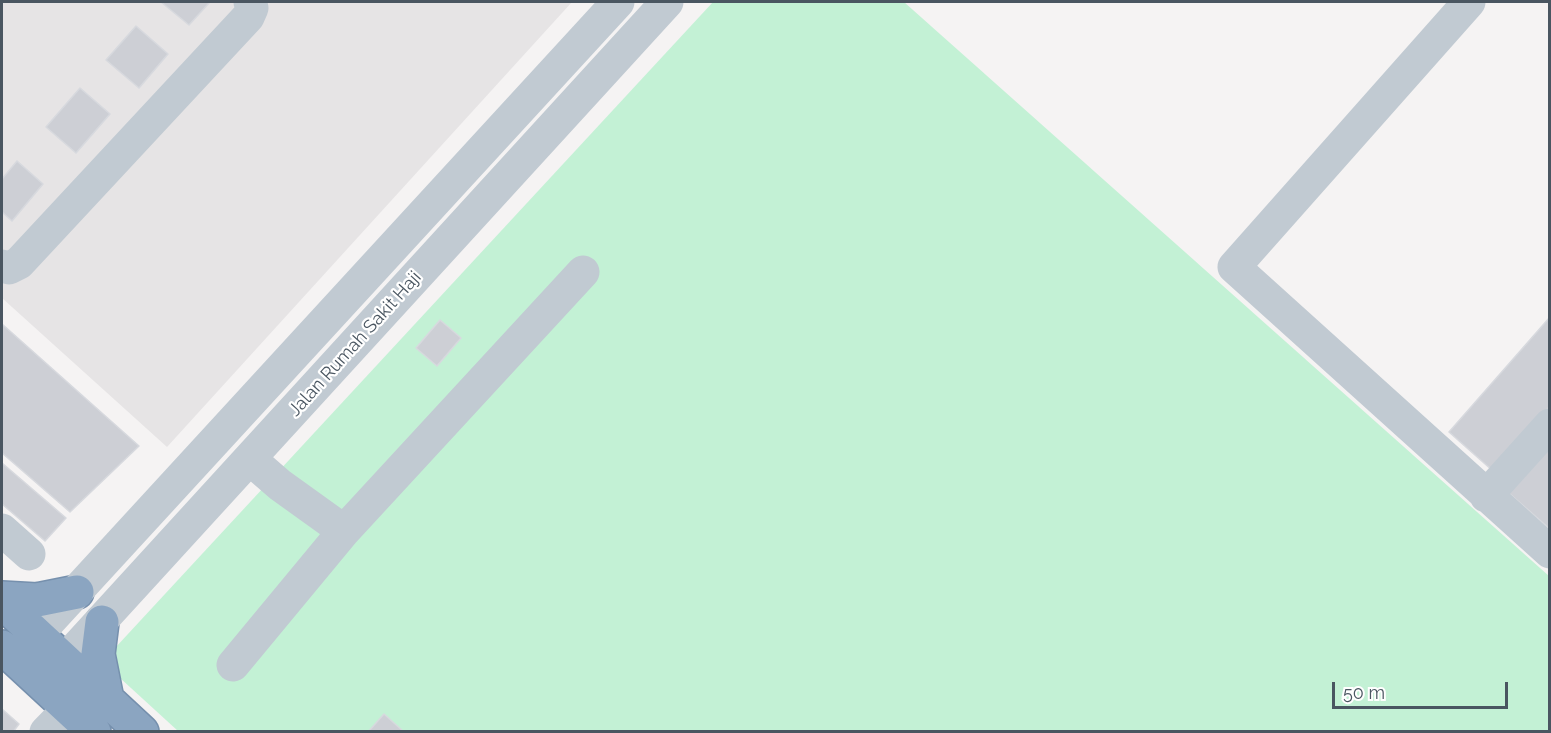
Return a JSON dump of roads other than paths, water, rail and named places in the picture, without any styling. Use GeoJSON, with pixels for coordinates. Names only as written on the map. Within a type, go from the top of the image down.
{"type":"FeatureCollection","features":[{"type":"Feature","properties":{"kind":"highway"},"geometry":{"type":"LineString","coordinates":[[2,600],[37,600],[77,592]]}},
{"type":"Feature","properties":{"kind":"highway"},"geometry":{"type":"LineString","coordinates":[[2,600],[142,732]]}},
{"type":"Feature","properties":{"kind":"highway"},"geometry":{"type":"LineString","coordinates":[[99,692],[102,622]]}},
{"type":"Feature","properties":{"kind":"highway"},"geometry":{"type":"LineString","coordinates":[[8,653],[94,732]]}},
{"type":"Feature","properties":{"kind":"street"},"geometry":{"type":"LineString","coordinates":[[2,266],[9,268],[19,263],[248,17],[252,8],[250,2]]}},
{"type":"Feature","properties":{"kind":"street","name":"Jalan Rumah Sakit Haji"},"geometry":{"type":"LineString","coordinates":[[8,653],[38,635],[618,2]]}},
{"type":"Feature","properties":{"kind":"street","name":"Jalan Rumah Sakit Haji"},"geometry":{"type":"LineString","coordinates":[[43,685],[667,2]]}},
{"type":"Feature","properties":{"kind":"street"},"geometry":{"type":"LineString","coordinates":[[1469,2],[1234,266],[1550,552]]}},
{"type":"Feature","properties":{"kind":"street"},"geometry":{"type":"LineString","coordinates":[[233,665],[344,531],[583,272]]}},
{"type":"Feature","properties":{"kind":"street"},"geometry":{"type":"LineString","coordinates":[[1486,496],[1550,425]]}},
{"type":"Feature","properties":{"kind":"street"},"geometry":{"type":"LineString","coordinates":[[250,459],[280,485],[344,531]]}},
{"type":"Feature","properties":{"kind":"street"},"geometry":{"type":"LineString","coordinates":[[2,530],[28,554]]}},
{"type":"Feature","properties":{"kind":"street"},"geometry":{"type":"LineString","coordinates":[[46,732],[68,708],[99,692]]}}]}
